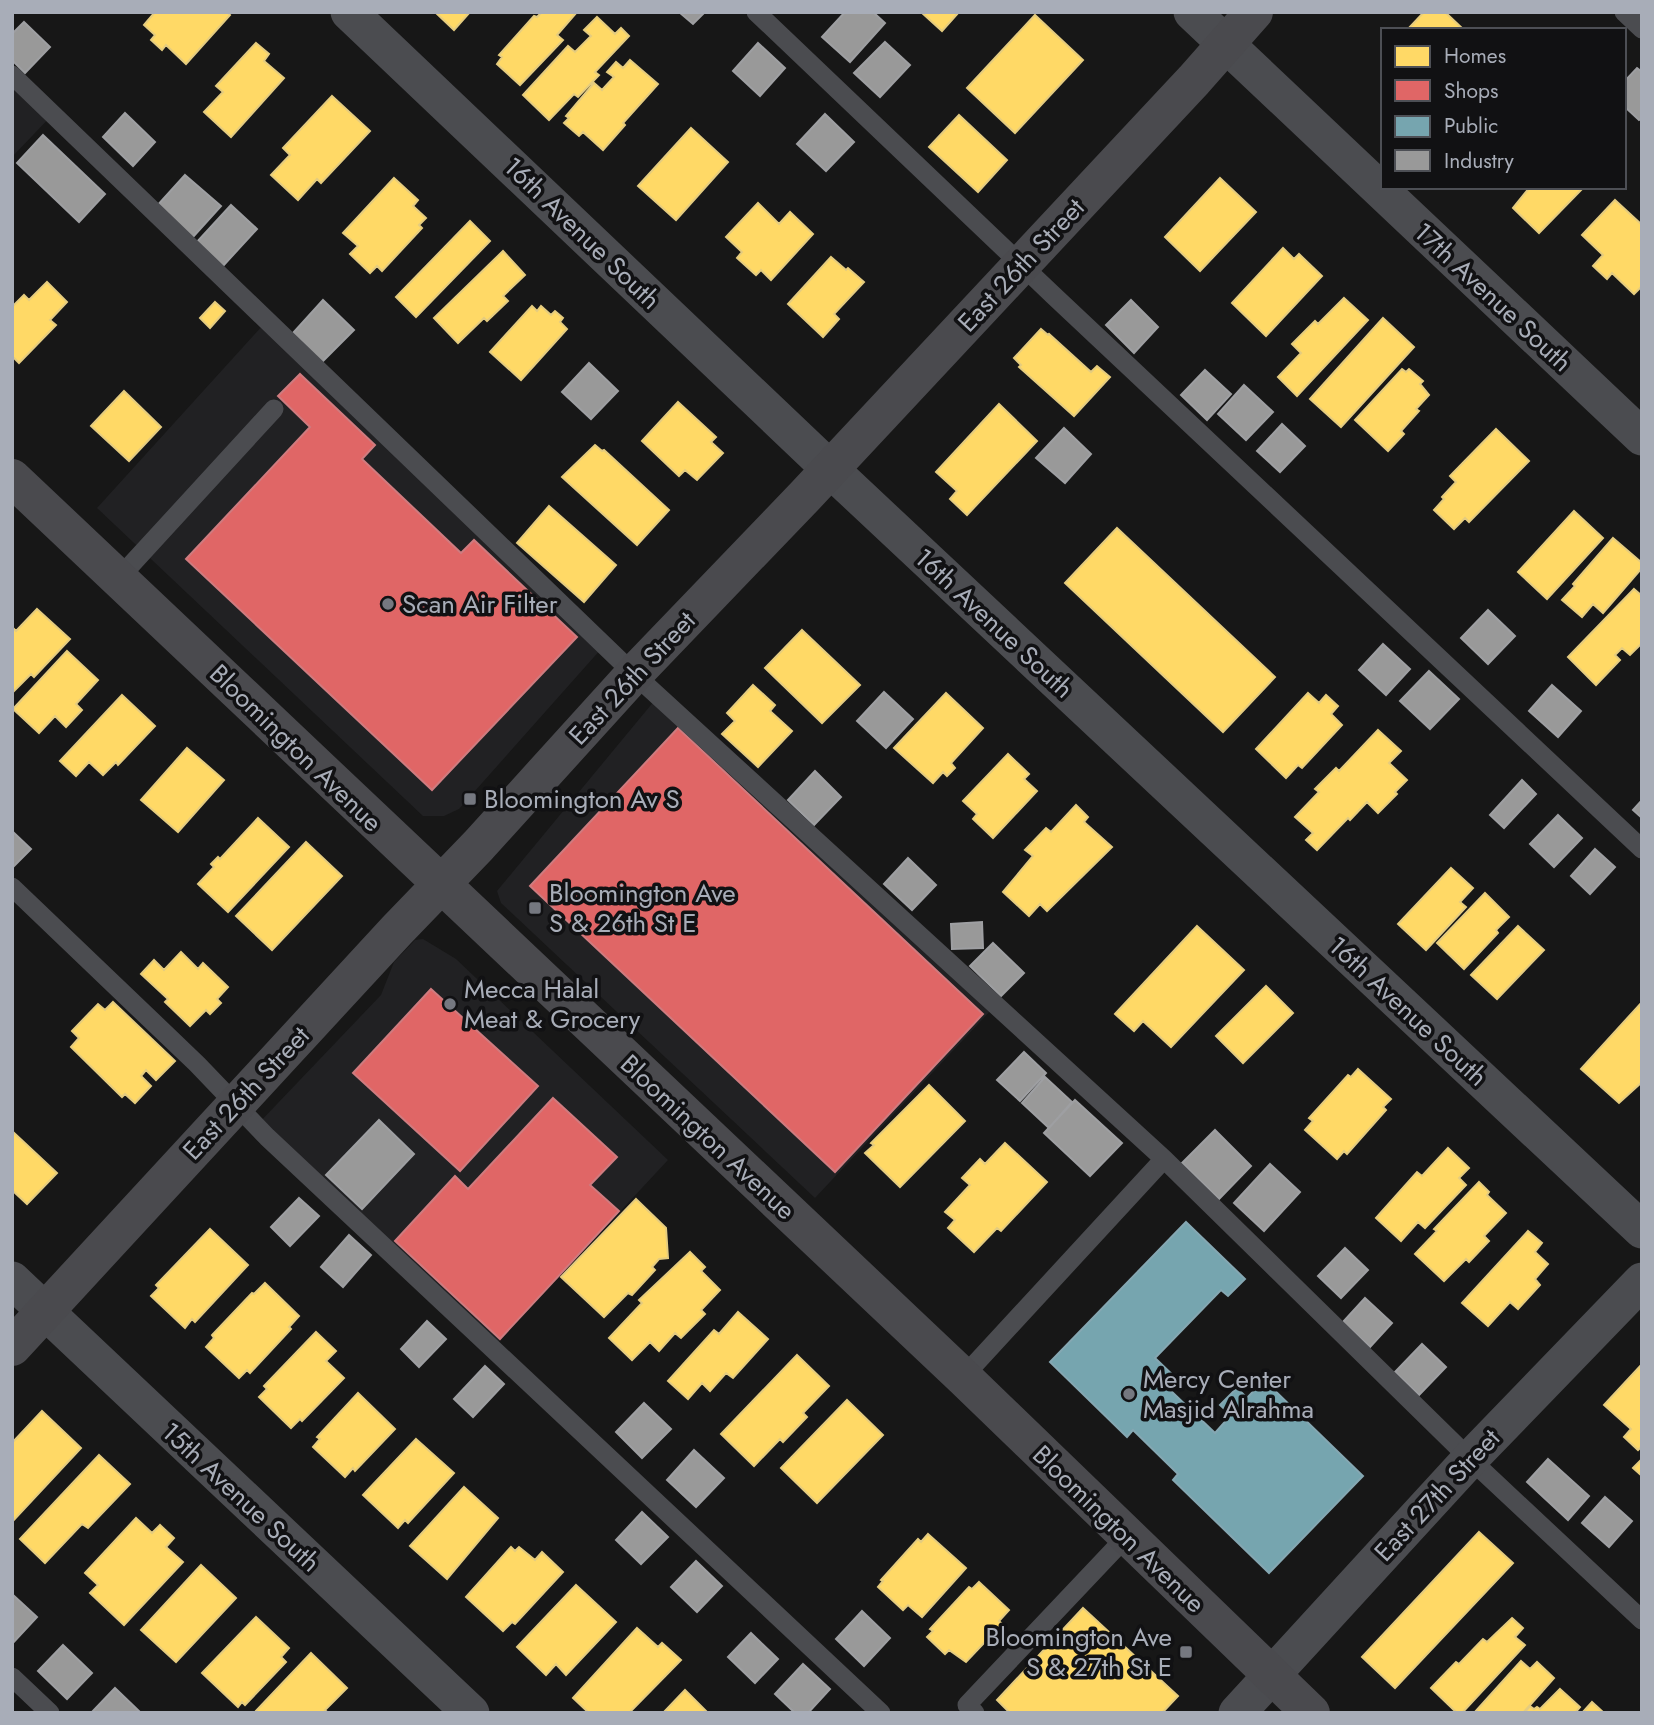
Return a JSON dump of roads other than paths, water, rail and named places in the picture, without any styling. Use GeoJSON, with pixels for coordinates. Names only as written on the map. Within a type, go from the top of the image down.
{"type":"FeatureCollection","features":[{"type":"Feature","properties":{"kind":"street","name":"16th Avenue South"},"geometry":{"type":"LineString","coordinates":[[349,12],[830,469],[1642,1230]]}},
{"type":"Feature","properties":{"kind":"street","name":"17th Avenue South"},"geometry":{"type":"LineString","coordinates":[[1192,12],[1642,437]]}},
{"type":"Feature","properties":{"kind":"street","name":"East 26th Street"},"geometry":{"type":"LineString","coordinates":[[12,1346],[634,674],[830,469],[1254,12]]}},
{"type":"Feature","properties":{"kind":"street","name":"Bloomington Avenue"},"geometry":{"type":"LineString","coordinates":[[12,478],[963,1377],[1311,1713]]}},
{"type":"Feature","properties":{"kind":"street","name":"15th Avenue South"},"geometry":{"type":"LineString","coordinates":[[12,1280],[471,1713]]}},
{"type":"Feature","properties":{"kind":"street","name":"East 27th Street"},"geometry":{"type":"LineString","coordinates":[[1237,1713],[1470,1459],[1642,1281]]}},
{"type":"Feature","properties":{"kind":"lane"},"geometry":{"type":"LineString","coordinates":[[756,12],[1642,849]]}},
{"type":"Feature","properties":{"kind":"lane"},"geometry":{"type":"LineString","coordinates":[[1624,12],[1642,29]]}},
{"type":"Feature","properties":{"kind":"lane"},"geometry":{"type":"LineString","coordinates":[[12,75],[634,674],[1164,1159],[1470,1459],[1642,1620]]}},
{"type":"Feature","properties":{"kind":"lane"},"geometry":{"type":"LineString","coordinates":[[118,579],[274,409]]}},
{"type":"Feature","properties":{"kind":"lane"},"geometry":{"type":"LineString","coordinates":[[12,887],[277,1146],[881,1713]]}},
{"type":"Feature","properties":{"kind":"lane"},"geometry":{"type":"LineString","coordinates":[[963,1377],[1164,1159]]}},
{"type":"Feature","properties":{"kind":"lane"},"geometry":{"type":"LineString","coordinates":[[975,1713],[967,1706],[1126,1536]]}},
{"type":"Feature","properties":{"kind":"lane"},"geometry":{"type":"LineString","coordinates":[[12,1678],[50,1713]]}},
{"type":"Feature","properties":{"kind":"place","name":"Scan Air Filter"},"geometry":{"type":"Point","coordinates":[388,604]}},
{"type":"Feature","properties":{"kind":"place","name":"Bloomington Av S"},"geometry":{"type":"Point","coordinates":[470,799]}},
{"type":"Feature","properties":{"kind":"place","name":"Bloomington Ave S & 26th St E"},"geometry":{"type":"Point","coordinates":[535,908]}},
{"type":"Feature","properties":{"kind":"place","name":"Mecca Halal Meat & Grocery"},"geometry":{"type":"Point","coordinates":[450,1004]}},
{"type":"Feature","properties":{"kind":"place","name":"Mercy Center Masjid Alrahma"},"geometry":{"type":"Point","coordinates":[1129,1394]}},
{"type":"Feature","properties":{"kind":"place","name":"Bloomington Ave S & 27th St E"},"geometry":{"type":"Point","coordinates":[1186,1652]}}]}
